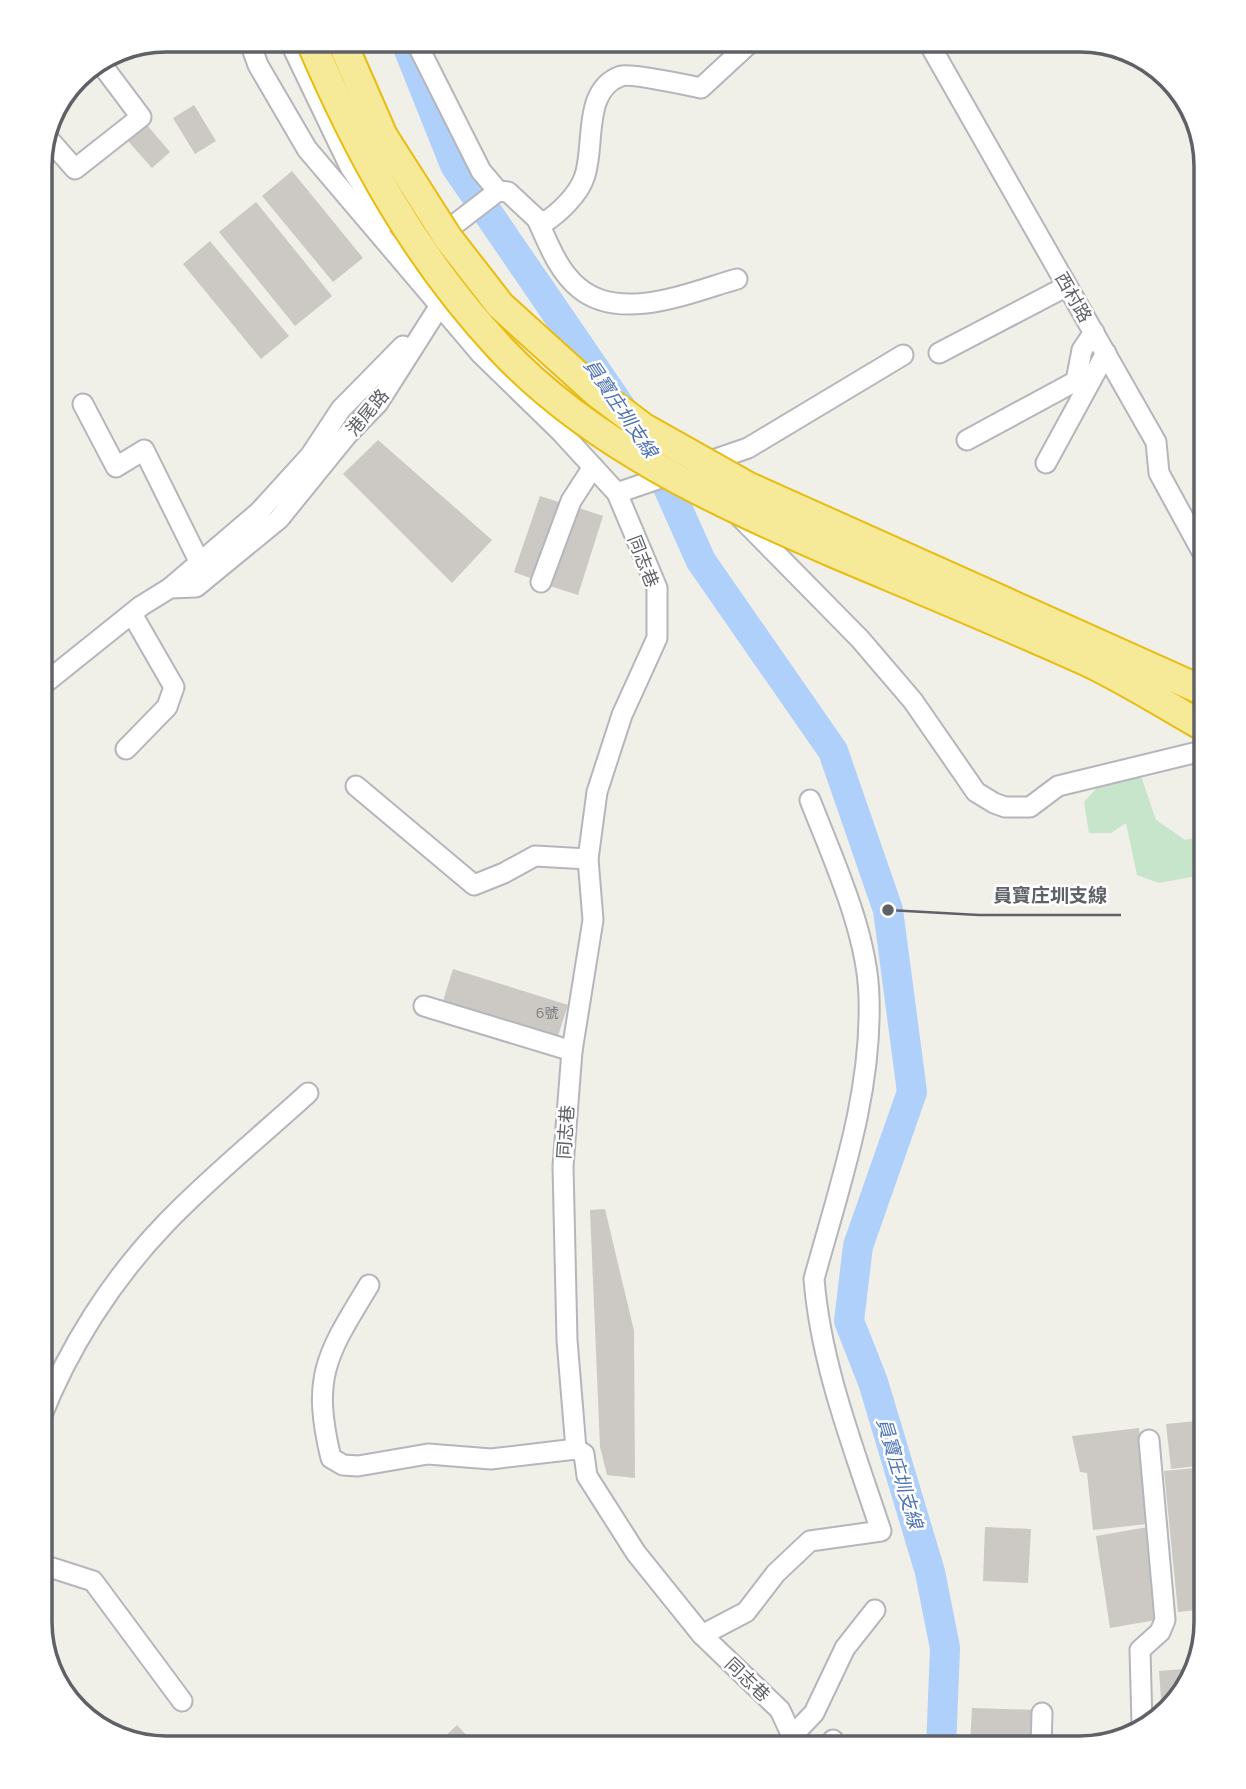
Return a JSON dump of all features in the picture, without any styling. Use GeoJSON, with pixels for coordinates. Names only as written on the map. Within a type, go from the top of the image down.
{"type":"FeatureCollection","features":[{"type":"Feature","properties":{"kind":"highway"},"geometry":{"type":"LineString","coordinates":[[315,52],[351,133],[396,211],[453,294],[512,359],[593,426],[650,464],[738,511],[1091,664],[1194,721]]}},
{"type":"Feature","properties":{"kind":"highway"},"geometry":{"type":"LineString","coordinates":[[346,52],[383,136],[448,238],[500,305],[596,393],[644,428],[747,486],[1194,687]]}},
{"type":"Feature","properties":{"kind":"street"},"geometry":{"type":"LineString","coordinates":[[253,52],[258,65],[307,149],[439,307]]}},
{"type":"Feature","properties":{"kind":"street"},"geometry":{"type":"LineString","coordinates":[[295,52],[349,167],[369,193],[439,307]]}},
{"type":"Feature","properties":{"kind":"street"},"geometry":{"type":"LineString","coordinates":[[361,52],[400,145],[389,176],[369,193]]}},
{"type":"Feature","properties":{"kind":"street"},"geometry":{"type":"LineString","coordinates":[[421,52],[481,171],[496,192]]}},
{"type":"Feature","properties":{"kind":"street"},"geometry":{"type":"LineString","coordinates":[[537,219],[545,222],[555,216],[584,180],[593,116],[602,93],[611,82],[623,75],[701,88],[739,53]]}},
{"type":"Feature","properties":{"kind":"street","name":"西村路"},"geometry":{"type":"LineString","coordinates":[[934,53],[1156,442],[1159,473],[1194,537]]}},
{"type":"Feature","properties":{"kind":"street"},"geometry":{"type":"LineString","coordinates":[[55,145],[75,169],[141,117],[106,70]]}},
{"type":"Feature","properties":{"kind":"street"},"geometry":{"type":"LineString","coordinates":[[412,262],[455,221],[496,192],[508,192],[531,210],[559,264],[580,289],[614,304],[659,300],[737,279]]}},
{"type":"Feature","properties":{"kind":"street"},"geometry":{"type":"LineString","coordinates":[[939,352],[1067,285]]}},
{"type":"Feature","properties":{"kind":"street"},"geometry":{"type":"LineString","coordinates":[[170,588],[259,512],[310,456],[341,409],[439,307]]}},
{"type":"Feature","properties":{"kind":"street","name":"同志巷"},"geometry":{"type":"LineString","coordinates":[[439,307],[617,494],[656,588],[657,638],[622,715],[601,779],[588,859],[593,920],[572,1051],[562,1166],[567,1340],[576,1449],[584,1454],[586,1476],[636,1553],[702,1635],[780,1710],[788,1736]]}},
{"type":"Feature","properties":{"kind":"street","name":"港尾路"},"geometry":{"type":"LineString","coordinates":[[53,677],[132,614],[170,588],[196,587],[279,519],[347,435],[378,403],[439,307]]}},
{"type":"Feature","properties":{"kind":"street"},"geometry":{"type":"LineString","coordinates":[[967,440],[1076,380],[1082,350],[1094,332]]}},
{"type":"Feature","properties":{"kind":"street"},"geometry":{"type":"LineString","coordinates":[[1046,463],[1106,353]]}},
{"type":"Feature","properties":{"kind":"street"},"geometry":{"type":"LineString","coordinates":[[617,494],[694,464],[748,448],[903,355]]}},
{"type":"Feature","properties":{"kind":"street"},"geometry":{"type":"LineString","coordinates":[[83,404],[116,467],[144,450],[200,564]]}},
{"type":"Feature","properties":{"kind":"street"},"geometry":{"type":"LineString","coordinates":[[694,464],[751,530],[802,576],[860,639],[913,701],[976,792],[1005,807],[1030,807],[1058,786],[1194,753]]}},
{"type":"Feature","properties":{"kind":"street"},"geometry":{"type":"LineString","coordinates":[[541,582],[571,501],[593,467]]}},
{"type":"Feature","properties":{"kind":"street"},"geometry":{"type":"LineString","coordinates":[[126,749],[167,707],[174,687],[132,614]]}},
{"type":"Feature","properties":{"kind":"street"},"geometry":{"type":"LineString","coordinates":[[356,786],[474,885],[535,856],[588,859]]}},
{"type":"Feature","properties":{"kind":"street"},"geometry":{"type":"LineString","coordinates":[[702,1635],[746,1612],[776,1573],[810,1541],[881,1531],[830,1375],[814,1279],[861,1106],[869,996],[854,913],[810,800]]}},
{"type":"Feature","properties":{"kind":"street"},"geometry":{"type":"LineString","coordinates":[[424,1006],[572,1051]]}},
{"type":"Feature","properties":{"kind":"street"},"geometry":{"type":"LineString","coordinates":[[52,1393],[74,1345],[139,1255],[166,1223],[308,1093]]}},
{"type":"Feature","properties":{"kind":"street"},"geometry":{"type":"LineString","coordinates":[[369,1285],[340,1332],[322,1375],[322,1420],[331,1458],[343,1465],[358,1466],[428,1454],[491,1459],[576,1449]]}},
{"type":"Feature","properties":{"kind":"street"},"geometry":{"type":"LineString","coordinates":[[1142,1717],[1140,1650],[1160,1632],[1165,1620],[1149,1440]]}},
{"type":"Feature","properties":{"kind":"street"},"geometry":{"type":"LineString","coordinates":[[52,1568],[93,1581],[182,1701]]}},
{"type":"Feature","properties":{"kind":"street"},"geometry":{"type":"LineString","coordinates":[[795,1736],[814,1713],[845,1648],[875,1610]]}},
{"type":"Feature","properties":{"kind":"street"},"geometry":{"type":"LineString","coordinates":[[1041,1736],[1042,1713]]}},
{"type":"Feature","properties":{"kind":"green space"},"geometry":{"type":"Polygon","coordinates":[[[1141,776],[1156,820],[1185,840],[1194,838],[1194,879],[1191,877],[1159,883],[1137,875],[1126,823],[1111,833],[1089,833],[1084,802],[1097,788],[1141,776]]]}},
{"type":"Feature","properties":{"kind":"building"},"geometry":{"type":"Polygon","coordinates":[[[194,105],[216,141],[195,154],[173,118],[194,105]]]}},
{"type":"Feature","properties":{"kind":"building"},"geometry":{"type":"Polygon","coordinates":[[[147,125],[170,152],[152,168],[128,141],[147,125]]]}},
{"type":"Feature","properties":{"kind":"building"},"geometry":{"type":"Polygon","coordinates":[[[292,171],[363,258],[333,282],[262,196],[292,171]]]}},
{"type":"Feature","properties":{"kind":"building"},"geometry":{"type":"Polygon","coordinates":[[[256,202],[332,296],[295,326],[219,232],[256,202]]]}},
{"type":"Feature","properties":{"kind":"building"},"geometry":{"type":"Polygon","coordinates":[[[210,241],[289,336],[261,359],[183,264],[210,241]]]}},
{"type":"Feature","properties":{"kind":"building"},"geometry":{"type":"Polygon","coordinates":[[[378,440],[492,540],[452,583],[343,474],[378,440]]]}},
{"type":"Feature","properties":{"kind":"building"},"geometry":{"type":"Polygon","coordinates":[[[540,496],[565,504],[538,581],[514,572],[540,496]]]}},
{"type":"Feature","properties":{"kind":"building"},"geometry":{"type":"Polygon","coordinates":[[[576,507],[603,516],[578,595],[550,586],[576,507]]]}},
{"type":"Feature","properties":{"kind":"building"},"geometry":{"type":"Polygon","coordinates":[[[453,969],[568,1005],[558,1036],[443,1001],[453,969]]]}},
{"type":"Feature","properties":{"kind":"building"},"geometry":{"type":"Polygon","coordinates":[[[605,1209],[634,1331],[635,1478],[607,1475],[600,1447],[590,1210],[605,1209]]]}},
{"type":"Feature","properties":{"kind":"building"},"geometry":{"type":"Polygon","coordinates":[[[1194,1421],[1194,1466],[1171,1469],[1166,1424],[1194,1421]]]}},
{"type":"Feature","properties":{"kind":"building"},"geometry":{"type":"Polygon","coordinates":[[[1139,1428],[1147,1524],[1093,1530],[1087,1473],[1080,1472],[1072,1436],[1139,1428]]]}},
{"type":"Feature","properties":{"kind":"building"},"geometry":{"type":"Polygon","coordinates":[[[1194,1468],[1194,1610],[1178,1612],[1164,1471],[1194,1468]]]}},
{"type":"Feature","properties":{"kind":"building"},"geometry":{"type":"Polygon","coordinates":[[[985,1527],[1031,1529],[1028,1583],[983,1581],[985,1527]]]}},
{"type":"Feature","properties":{"kind":"building"},"geometry":{"type":"Polygon","coordinates":[[[1148,1527],[1162,1619],[1110,1628],[1096,1536],[1148,1527]]]}},
{"type":"Feature","properties":{"kind":"building"},"geometry":{"type":"Polygon","coordinates":[[[1183,1669],[1161,1702],[1159,1671],[1183,1669]]]}},
{"type":"Feature","properties":{"kind":"building"},"geometry":{"type":"Polygon","coordinates":[[[972,1708],[1038,1710],[1037,1736],[970,1736],[972,1708]]]}},
{"type":"Feature","properties":{"kind":"building"},"geometry":{"type":"Polygon","coordinates":[[[457,1725],[467,1736],[445,1736],[457,1725]]]}},
{"type":"Feature","properties":{"kind":"waterway","name":"員寶庄圳支線"},"geometry":{"type":"LineString","coordinates":[[410,52],[455,165],[622,409]]}},
{"type":"Feature","properties":{"kind":"waterway","name":"員寶庄圳支線"},"geometry":{"type":"LineString","coordinates":[[654,456],[701,561],[833,751],[888,910],[912,1092],[858,1246],[849,1321],[873,1382],[930,1572],[945,1648],[942,1736]]}},
{"type":"Feature","properties":{"kind":"place","name":"員寶庄圳支線"},"geometry":{"type":"Point","coordinates":[888,910]}}]}
